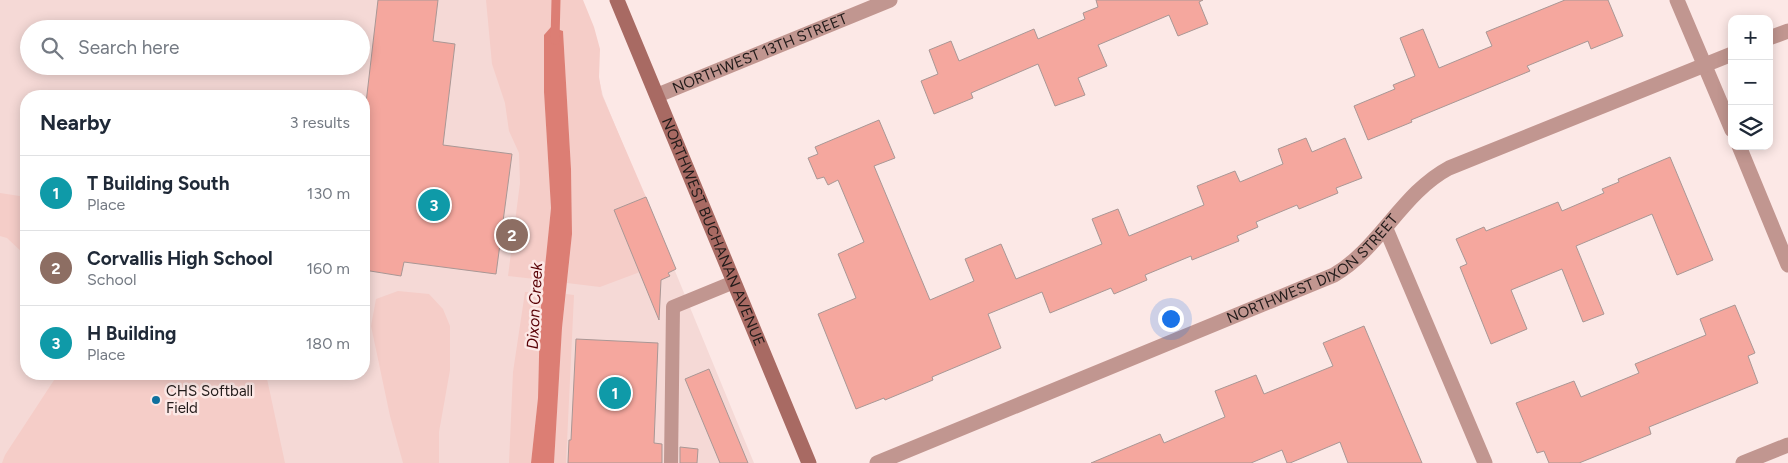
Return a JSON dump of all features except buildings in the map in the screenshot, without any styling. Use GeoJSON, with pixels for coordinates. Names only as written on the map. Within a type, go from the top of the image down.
{"type":"FeatureCollection","features":[{"type":"Feature","properties":{"kind":"street","name":"NORTHWEST BUCHANAN AVENUE"},"geometry":{"type":"LineString","coordinates":[[618,0],[809,463]]}},
{"type":"Feature","properties":{"kind":"street","name":"NORTHWEST 13TH STREET"},"geometry":{"type":"LineString","coordinates":[[658,96],[890,0]]}},
{"type":"Feature","properties":{"kind":"street"},"geometry":{"type":"LineString","coordinates":[[1677,0],[1728,121]]}},
{"type":"Feature","properties":{"kind":"street"},"geometry":{"type":"LineString","coordinates":[[1773,37],[1788,31]]}},
{"type":"Feature","properties":{"kind":"street","name":"NORTHWEST DIXON STREET"},"geometry":{"type":"LineString","coordinates":[[877,463],[1334,275],[1349,266],[1386,229],[1426,183],[1449,168],[1728,56]]}},
{"type":"Feature","properties":{"kind":"street"},"geometry":{"type":"LineString","coordinates":[[1740,150],[1788,265]]}},
{"type":"Feature","properties":{"kind":"street"},"geometry":{"type":"LineString","coordinates":[[1386,229],[1485,463]]}},
{"type":"Feature","properties":{"kind":"street"},"geometry":{"type":"LineString","coordinates":[[1743,463],[1788,445]]}},
{"type":"Feature","properties":{"kind":"lane"},"geometry":{"type":"LineString","coordinates":[[671,463],[673,307],[734,282]]}},
{"type":"Feature","properties":{"kind":"shaded area"},"geometry":{"type":"Polygon","coordinates":[[[0,0],[580,0],[603,96],[754,463],[0,463],[0,0]]]}},
{"type":"Feature","properties":{"kind":"shaded area"},"geometry":{"type":"Polygon","coordinates":[[[486,0],[583,0],[594,27],[600,49],[599,77],[602,95],[646,197],[614,210],[640,272],[600,287],[567,283],[572,234],[571,169],[563,31],[551,27],[544,92],[551,208],[544,280],[508,276],[520,183],[519,153],[509,131],[505,103],[492,64],[486,0]]]}},
{"type":"Feature","properties":{"kind":"shaded area"},"geometry":{"type":"Polygon","coordinates":[[[551,27],[563,31],[571,169],[572,234],[562,328],[554,463],[531,463],[538,398],[540,316],[551,208],[544,92],[544,35],[551,27]]]}},
{"type":"Feature","properties":{"kind":"shaded area"},"geometry":{"type":"Polygon","coordinates":[[[0,193],[20,196],[20,250],[7,238],[0,236],[0,193]]]}},
{"type":"Feature","properties":{"kind":"shaded area"},"geometry":{"type":"Polygon","coordinates":[[[398,291],[429,294],[443,309],[450,326],[450,370],[439,432],[439,463],[403,463],[390,416],[371,326],[376,299],[398,291]]]}},
{"type":"Feature","properties":{"kind":"shaded area"},"geometry":{"type":"Polygon","coordinates":[[[525,292],[543,293],[540,316],[538,398],[531,463],[509,463],[513,372],[525,292]]]}},
{"type":"Feature","properties":{"kind":"shaded area"},"geometry":{"type":"Polygon","coordinates":[[[566,294],[574,295],[566,463],[554,463],[562,328],[566,294]]]}},
{"type":"Feature","properties":{"kind":"shaded area","name":"CHS Softball Field"},"geometry":{"type":"Polygon","coordinates":[[[54,380],[267,380],[285,463],[2,463],[5,455],[54,380]]]}},
{"type":"Feature","properties":{"kind":"waterway","name":"Dixon Creek"},"geometry":{"type":"LineString","coordinates":[[555,40],[556,0]]}},
{"type":"Feature","properties":{"kind":"place","name":"H Building"},"geometry":{"type":"Point","coordinates":[434,205]}},
{"type":"Feature","properties":{"kind":"place","name":"Corvallis High School"},"geometry":{"type":"Point","coordinates":[512,235]}},
{"type":"Feature","properties":{"kind":"place","name":"T Building South"},"geometry":{"type":"Point","coordinates":[615,393]}},
{"type":"Feature","properties":{"kind":"place","name":"CHS Softball Field"},"geometry":{"type":"Point","coordinates":[156,400]}}]}
